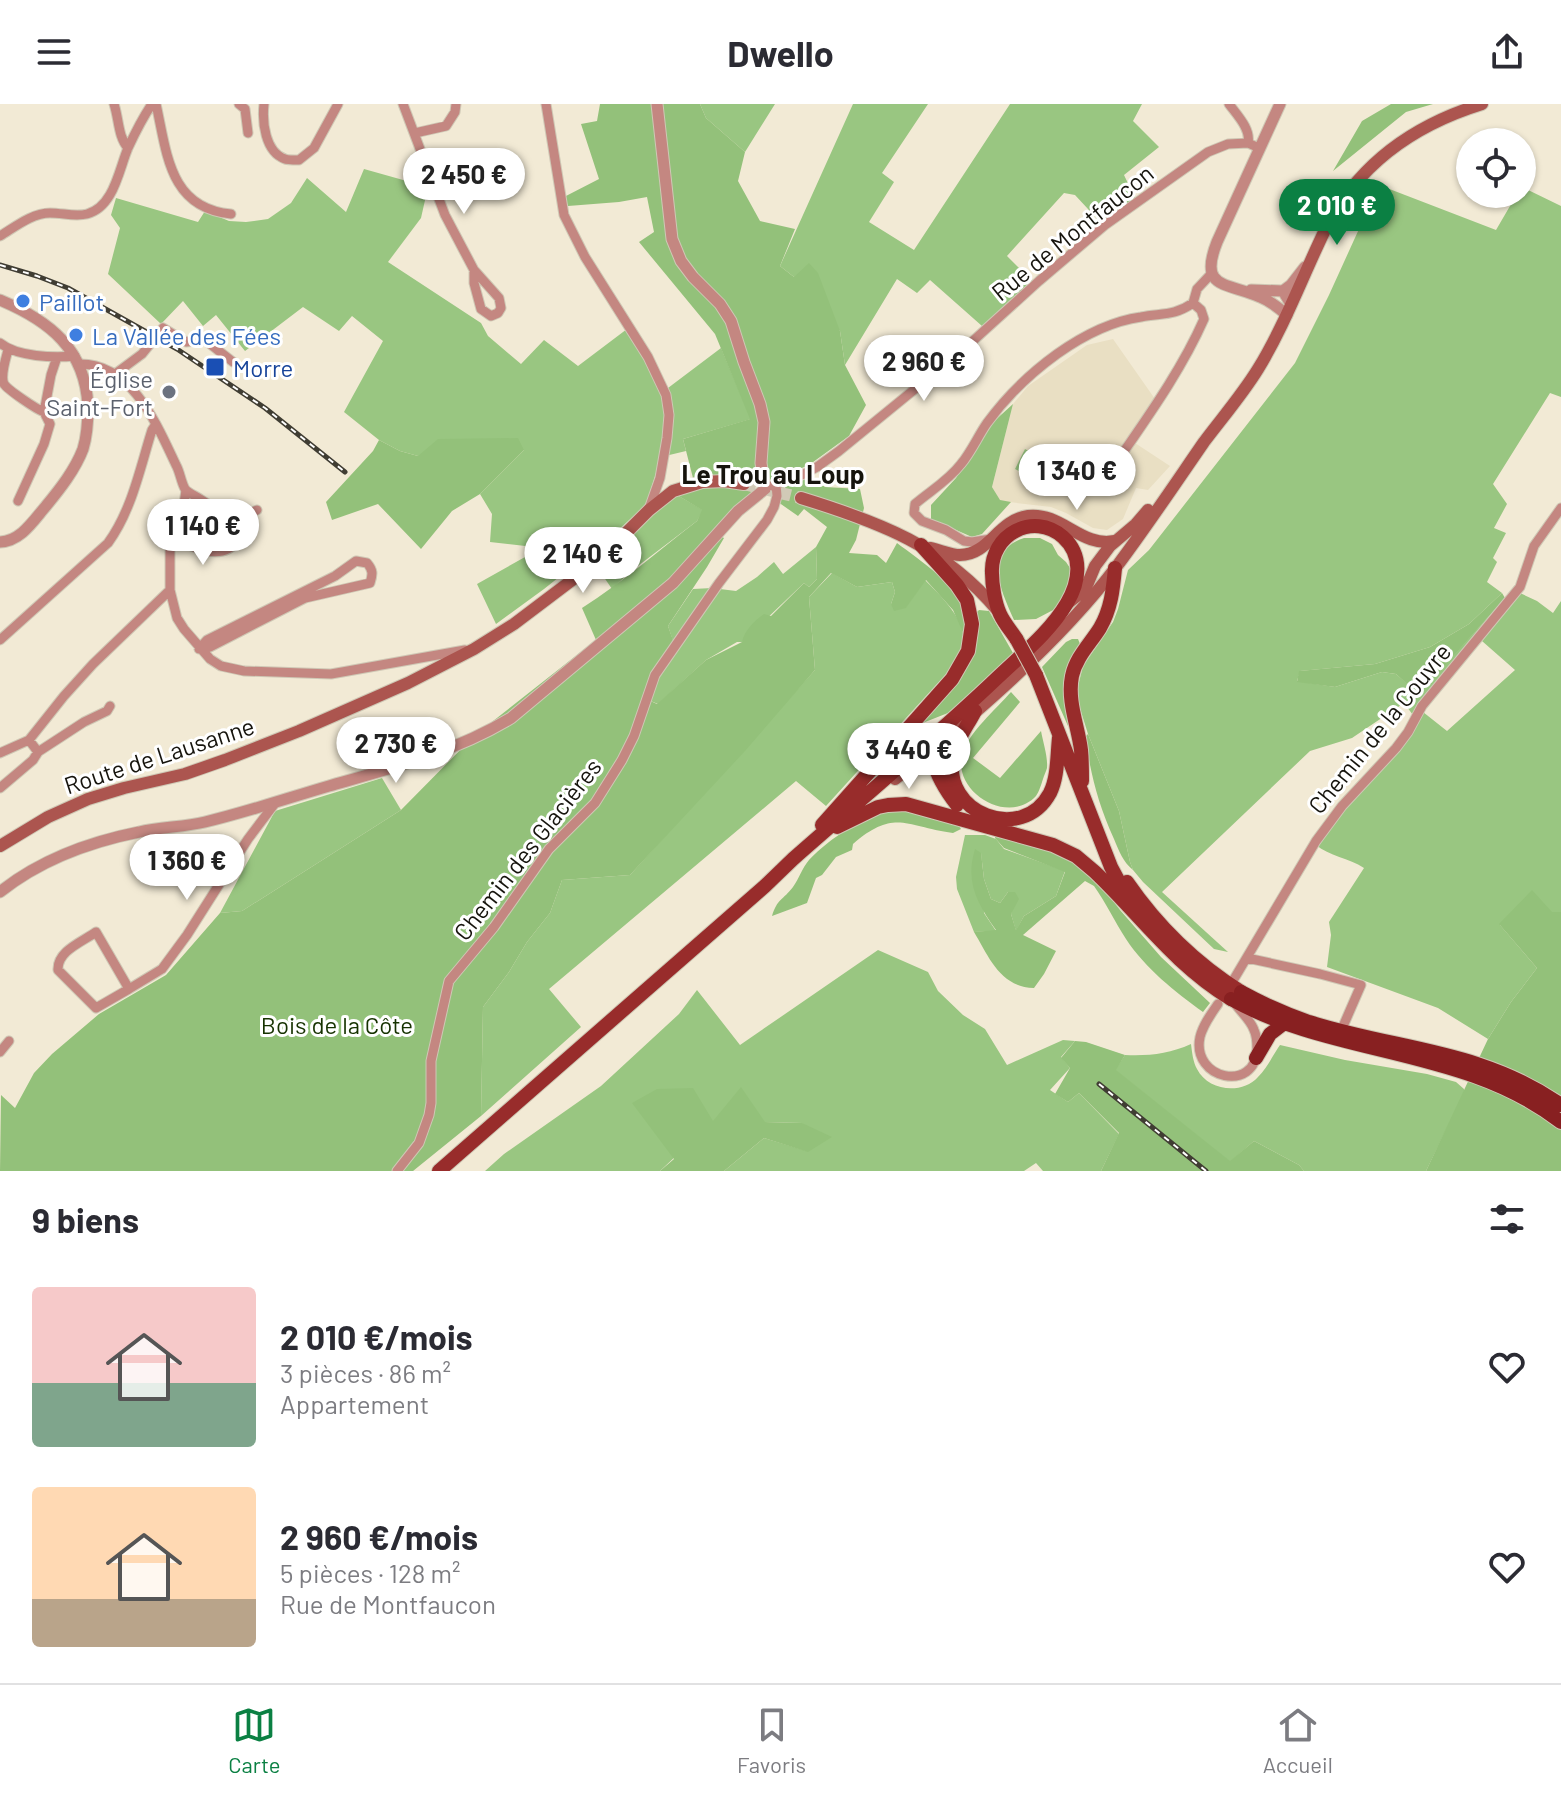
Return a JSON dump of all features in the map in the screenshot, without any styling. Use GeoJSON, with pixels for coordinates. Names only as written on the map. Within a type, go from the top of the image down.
{"type":"FeatureCollection","features":[{"type":"Feature","properties":{"kind":"highway"},"geometry":{"type":"LineString","coordinates":[[1231,994],[1253,1011],[1283,1024],[1475,1076],[1523,1098],[1561,1122]]}},
{"type":"Feature","properties":{"kind":"highway"},"geometry":{"type":"LineString","coordinates":[[1231,994],[1341,1031],[1479,1063],[1561,1105]]}},
{"type":"Feature","properties":{"kind":"highway"},"geometry":{"type":"LineString","coordinates":[[1256,1058],[1270,1034],[1283,1024]]}},
{"type":"Feature","properties":{"kind":"main road"},"geometry":{"type":"LineString","coordinates":[[765,886],[932,743],[975,711],[1051,639],[1115,568],[1249,383],[1267,354],[1328,225],[1361,177],[1405,138],[1438,119],[1482,104]]}},
{"type":"Feature","properties":{"kind":"main road"},"geometry":{"type":"LineString","coordinates":[[439,1171],[932,743],[1082,592],[1101,557],[1136,524],[1206,439]]}},
{"type":"Feature","properties":{"kind":"main road","name":"Route de Lausanne"},"geometry":{"type":"LineString","coordinates":[[0,846],[73,805],[124,788],[185,774],[251,750],[408,683],[514,624],[600,559],[649,510],[673,491],[702,482],[744,484]]}},
{"type":"Feature","properties":{"kind":"main road"},"geometry":{"type":"LineString","coordinates":[[801,498],[874,522],[921,545],[964,577],[1000,614],[1036,675],[1116,878],[1146,926]]}},
{"type":"Feature","properties":{"kind":"main road"},"geometry":{"type":"LineString","coordinates":[[921,545],[961,555],[975,552],[1011,522],[1028,516],[1056,521],[1091,541],[1115,541]]}},
{"type":"Feature","properties":{"kind":"main road"},"geometry":{"type":"LineString","coordinates":[[1000,614],[992,580],[994,555],[1004,539],[1027,526],[1050,529],[1063,537],[1073,549],[1078,572],[1067,604]]}},
{"type":"Feature","properties":{"kind":"main road"},"geometry":{"type":"LineString","coordinates":[[1091,541],[1106,573],[1103,582]]}},
{"type":"Feature","properties":{"kind":"main road"},"geometry":{"type":"LineString","coordinates":[[793,859],[952,679],[968,651],[972,624],[967,600],[921,545]]}},
{"type":"Feature","properties":{"kind":"main road"},"geometry":{"type":"LineString","coordinates":[[1083,794],[1081,749],[1071,681],[1077,661],[1108,612],[1115,568]]}},
{"type":"Feature","properties":{"kind":"main road"},"geometry":{"type":"LineString","coordinates":[[975,711],[954,752],[953,775],[956,787],[967,803],[987,817],[1014,819],[1042,804],[1053,785],[1059,734]]}},
{"type":"Feature","properties":{"kind":"main road"},"geometry":{"type":"LineString","coordinates":[[932,743],[937,770],[947,791],[971,821]]}},
{"type":"Feature","properties":{"kind":"main road"},"geometry":{"type":"LineString","coordinates":[[839,825],[878,807],[913,805],[1053,845],[1076,856],[1102,878],[1186,966],[1231,994]]}},
{"type":"Feature","properties":{"kind":"main road"},"geometry":{"type":"LineString","coordinates":[[1104,844],[1128,884],[1163,928],[1231,994]]}},
{"type":"Feature","properties":{"kind":"street"},"geometry":{"type":"LineString","coordinates":[[114,104],[122,141],[128,148]]}},
{"type":"Feature","properties":{"kind":"street"},"geometry":{"type":"LineString","coordinates":[[0,236],[30,217],[41,214],[74,215],[98,210],[112,191],[128,148],[154,104]]}},
{"type":"Feature","properties":{"kind":"street"},"geometry":{"type":"LineString","coordinates":[[154,104],[166,152],[184,190],[194,202],[210,211],[231,214]]}},
{"type":"Feature","properties":{"kind":"street"},"geometry":{"type":"LineString","coordinates":[[239,104],[245,109],[248,133]]}},
{"type":"Feature","properties":{"kind":"street"},"geometry":{"type":"LineString","coordinates":[[264,104],[264,128],[271,145],[277,154],[286,159],[299,160],[314,148],[338,104]]}},
{"type":"Feature","properties":{"kind":"street"},"geometry":{"type":"LineString","coordinates":[[403,104],[445,215],[474,270],[499,298],[501,308],[498,313],[491,316],[481,309],[474,270]]}},
{"type":"Feature","properties":{"kind":"street"},"geometry":{"type":"LineString","coordinates":[[415,133],[446,126],[455,112],[456,104]]}},
{"type":"Feature","properties":{"kind":"street"},"geometry":{"type":"LineString","coordinates":[[546,104],[564,215],[585,257],[648,357],[666,395],[669,425],[660,478],[649,510]]}},
{"type":"Feature","properties":{"kind":"street"},"geometry":{"type":"LineString","coordinates":[[0,892],[37,867],[74,850],[141,831],[206,822],[454,747],[487,733],[511,718],[673,583],[738,511],[771,486],[761,463],[764,422],[760,404],[731,321],[720,304],[681,261],[672,239],[657,104]]}},
{"type":"Feature","properties":{"kind":"street"},"geometry":{"type":"LineString","coordinates":[[1229,104],[1254,146]]}},
{"type":"Feature","properties":{"kind":"street"},"geometry":{"type":"LineString","coordinates":[[1280,104],[1254,146],[1213,250],[1210,268],[1221,284],[1289,309]]}},
{"type":"Feature","properties":{"kind":"street","name":"Rue de Montfaucon"},"geometry":{"type":"LineString","coordinates":[[771,486],[817,467],[839,451],[964,349],[1105,225],[1208,152],[1228,144],[1254,146]]}},
{"type":"Feature","properties":{"kind":"street"},"geometry":{"type":"LineString","coordinates":[[1244,291],[1283,291],[1310,261]]}},
{"type":"Feature","properties":{"kind":"street"},"geometry":{"type":"LineString","coordinates":[[991,539],[972,542],[919,520],[914,513],[915,504],[938,488],[961,464],[989,421],[1020,386],[1056,355],[1084,337],[1108,327],[1140,317],[1181,311],[1193,303],[1197,289],[1212,273]]}},
{"type":"Feature","properties":{"kind":"street"},"geometry":{"type":"LineString","coordinates":[[1283,291],[1289,309]]}},
{"type":"Feature","properties":{"kind":"street"},"geometry":{"type":"LineString","coordinates":[[0,300],[36,318],[55,332],[77,360],[88,403],[87,431],[75,465],[60,489],[16,539],[3,546]]}},
{"type":"Feature","properties":{"kind":"street"},"geometry":{"type":"LineString","coordinates":[[1118,460],[1195,339],[1204,319],[1201,310],[1193,303]]}},
{"type":"Feature","properties":{"kind":"street"},"geometry":{"type":"LineString","coordinates":[[115,374],[142,354],[163,328],[186,342],[205,340],[233,362]]}},
{"type":"Feature","properties":{"kind":"street"},"geometry":{"type":"LineString","coordinates":[[44,412],[33,408],[5,385],[4,347],[104,368],[115,374],[140,399],[156,424],[186,490],[170,549],[170,590],[177,618],[199,649],[221,666],[244,671],[331,674],[474,649]]}},
{"type":"Feature","properties":{"kind":"street"},"geometry":{"type":"LineString","coordinates":[[18,501],[50,424],[44,412],[57,357]]}},
{"type":"Feature","properties":{"kind":"street"},"geometry":{"type":"LineString","coordinates":[[0,640],[108,543],[128,507],[156,424]]}},
{"type":"Feature","properties":{"kind":"street"},"geometry":{"type":"LineString","coordinates":[[660,478],[666,488],[673,491]]}},
{"type":"Feature","properties":{"kind":"street","name":"Chemin des Glacières"},"geometry":{"type":"LineString","coordinates":[[397,1171],[419,1143],[429,1115],[431,1061],[449,981],[494,927],[549,849],[595,803],[634,736],[655,675],[767,520],[777,496],[771,486]]}},
{"type":"Feature","properties":{"kind":"street"},"geometry":{"type":"LineString","coordinates":[[186,490],[228,514],[238,516],[257,510]]}},
{"type":"Feature","properties":{"kind":"street","name":"Chemin de la Couvre"},"geometry":{"type":"LineString","coordinates":[[1256,1058],[1245,1072],[1236,1076],[1216,1073],[1200,1055],[1200,1037],[1204,1027],[1231,994],[1269,917],[1324,828],[1396,748],[1428,698],[1520,587],[1534,546],[1561,508]]}},
{"type":"Feature","properties":{"kind":"street"},"geometry":{"type":"LineString","coordinates":[[949,552],[956,536]]}},
{"type":"Feature","properties":{"kind":"street"},"geometry":{"type":"LineString","coordinates":[[173,537],[206,551],[220,551],[236,543]]}},
{"type":"Feature","properties":{"kind":"street"},"geometry":{"type":"LineString","coordinates":[[199,649],[210,647],[266,614],[335,576],[356,561],[367,563],[372,569],[370,583],[305,598],[266,614]]}},
{"type":"Feature","properties":{"kind":"street"},"geometry":{"type":"LineString","coordinates":[[0,753],[29,740],[93,664],[170,590]]}},
{"type":"Feature","properties":{"kind":"street"},"geometry":{"type":"LineString","coordinates":[[0,788],[38,752],[107,711],[110,706]]}},
{"type":"Feature","properties":{"kind":"street"},"geometry":{"type":"LineString","coordinates":[[29,740],[38,752]]}},
{"type":"Feature","properties":{"kind":"street"},"geometry":{"type":"LineString","coordinates":[[129,989],[96,932],[61,955],[58,970],[96,1008],[129,989],[162,969],[276,802]]}},
{"type":"Feature","properties":{"kind":"street"},"geometry":{"type":"LineString","coordinates":[[1247,958],[1361,985],[1341,1031]]}},
{"type":"Feature","properties":{"kind":"street"},"geometry":{"type":"LineString","coordinates":[[1231,994],[1254,1028],[1256,1058]]}},
{"type":"Feature","properties":{"kind":"street"},"geometry":{"type":"LineString","coordinates":[[0,1052],[9,1041]]}},
{"type":"Feature","properties":{"kind":"shaded area"},"geometry":{"type":"Polygon","coordinates":[[[1113,339],[1155,399],[1130,438],[1170,466],[1148,490],[1136,488],[1123,519],[1107,530],[1093,528],[1051,507],[1000,501],[992,487],[1013,404],[1028,386],[1087,345],[1113,339]]]}},
{"type":"Feature","properties":{"kind":"green space"},"geometry":{"type":"Polygon","coordinates":[[[600,104],[700,104],[706,118],[745,152],[738,181],[760,221],[795,229],[780,266],[794,277],[809,263],[818,273],[840,331],[845,365],[866,405],[849,436],[809,465],[773,480],[723,475],[693,478],[683,439],[750,419],[715,334],[639,242],[654,232],[647,197],[568,206],[564,197],[599,179],[581,124],[597,121],[600,104]]]}},
{"type":"Feature","properties":{"kind":"green space"},"geometry":{"type":"Polygon","coordinates":[[[700,104],[775,104],[745,152],[706,118],[700,104]]]}},
{"type":"Feature","properties":{"kind":"green space"},"geometry":{"type":"Polygon","coordinates":[[[853,104],[928,104],[882,173],[894,182],[869,222],[914,250],[1010,104],[1142,104],[1133,121],[1159,147],[1124,175],[1135,198],[1101,223],[1075,195],[1064,193],[1007,256],[1033,282],[982,326],[930,280],[917,293],[897,279],[845,365],[840,331],[794,277],[780,266],[853,104]]]}},
{"type":"Feature","properties":{"kind":"green space"},"geometry":{"type":"Polygon","coordinates":[[[1391,104],[1433,104],[1406,112],[1333,171],[1362,121],[1391,104]]]}},
{"type":"Feature","properties":{"kind":"green space"},"geometry":{"type":"Polygon","coordinates":[[[364,169],[428,187],[421,218],[388,262],[481,323],[488,336],[521,364],[544,340],[578,366],[627,329],[668,388],[721,348],[751,419],[683,439],[686,451],[661,457],[646,505],[544,589],[496,624],[477,584],[525,557],[534,547],[490,542],[492,514],[480,494],[524,450],[418,456],[379,440],[344,412],[383,341],[352,316],[339,331],[303,307],[245,351],[216,315],[203,326],[183,301],[161,324],[108,274],[120,228],[111,215],[116,198],[198,222],[205,211],[229,221],[246,222],[268,219],[291,203],[307,178],[346,212],[364,169]]]}},
{"type":"Feature","properties":{"kind":"green space"},"geometry":{"type":"Polygon","coordinates":[[[1379,185],[1496,230],[1509,208],[1536,208],[1536,194],[1561,206],[1561,397],[1550,393],[1493,484],[1507,504],[1494,528],[1506,533],[1493,558],[1497,562],[1487,582],[1502,593],[1469,624],[1430,647],[1375,664],[1300,671],[1297,681],[1335,687],[1382,672],[1396,674],[1419,694],[1505,598],[1520,593],[1553,613],[1561,601],[1561,912],[1500,925],[1537,968],[1488,1039],[1438,1008],[1327,967],[1331,935],[1329,922],[1364,868],[1316,845],[1396,744],[1413,715],[1404,703],[1352,738],[1310,751],[1162,892],[1228,952],[1214,949],[1133,870],[1119,811],[1078,702],[1083,666],[1113,622],[1128,570],[1149,550],[1295,363],[1379,185]],[[1482,641],[1433,694],[1423,712],[1447,731],[1515,670],[1482,641]]]}},
{"type":"Feature","properties":{"kind":"green space"},"geometry":{"type":"Polygon","coordinates":[[[1013,404],[992,487],[1000,500],[1011,502],[982,534],[972,537],[931,519],[931,505],[956,478],[991,424],[1013,404]]]}},
{"type":"Feature","properties":{"kind":"green space"},"geometry":{"type":"Polygon","coordinates":[[[518,438],[524,450],[480,494],[452,511],[421,549],[378,504],[332,520],[326,502],[373,451],[379,440],[418,456],[438,439],[518,438]]]}},
{"type":"Feature","properties":{"kind":"green space"},"geometry":{"type":"Polygon","coordinates":[[[1025,449],[1064,470],[1054,490],[1015,469],[1025,449]]]}},
{"type":"Feature","properties":{"kind":"green space","name":"Bois de la Côte"},"geometry":{"type":"Polygon","coordinates":[[[810,475],[825,487],[860,489],[864,508],[856,540],[849,553],[877,555],[886,563],[897,543],[938,575],[956,595],[965,616],[964,635],[953,610],[926,580],[906,608],[894,611],[891,604],[895,592],[892,582],[857,587],[831,573],[809,597],[815,670],[745,751],[630,875],[562,880],[550,913],[483,1007],[481,1116],[413,1171],[0,1171],[1,1095],[15,1108],[34,1073],[52,1054],[99,1014],[166,975],[220,913],[242,911],[401,810],[474,736],[596,640],[582,608],[697,521],[702,510],[677,495],[706,486],[754,492],[713,532],[724,538],[668,626],[674,643],[655,666],[644,698],[657,704],[706,660],[742,642],[753,623],[764,614],[771,616],[804,583],[809,587],[817,579],[816,547],[827,527],[804,509],[798,516],[778,502],[787,484],[810,475]]]}},
{"type":"Feature","properties":{"kind":"green space"},"geometry":{"type":"Polygon","coordinates":[[[677,495],[703,510],[697,521],[612,589],[599,570],[677,495]]]}},
{"type":"Feature","properties":{"kind":"green space"},"geometry":{"type":"Polygon","coordinates":[[[1024,538],[1040,538],[1052,544],[1072,571],[1071,584],[1057,608],[1036,619],[1014,620],[1000,585],[999,562],[1011,544],[1024,538]]]}},
{"type":"Feature","properties":{"kind":"green space"},"geometry":{"type":"Polygon","coordinates":[[[816,547],[817,579],[809,587],[804,583],[742,642],[706,660],[658,704],[643,698],[655,666],[674,644],[668,626],[693,589],[736,591],[774,562],[783,574],[816,547]]]}},
{"type":"Feature","properties":{"kind":"green space"},"geometry":{"type":"Polygon","coordinates":[[[832,573],[857,587],[892,582],[895,592],[891,604],[906,607],[925,580],[952,610],[962,628],[963,646],[958,657],[826,806],[796,781],[549,989],[581,1027],[481,1116],[483,1007],[550,913],[562,880],[630,875],[815,670],[809,597],[832,573]]]}},
{"type":"Feature","properties":{"kind":"green space"},"geometry":{"type":"Polygon","coordinates":[[[1502,593],[1505,598],[1419,695],[1396,674],[1382,672],[1335,687],[1297,682],[1299,671],[1375,664],[1430,647],[1469,624],[1502,593]]]}},
{"type":"Feature","properties":{"kind":"green space"},"geometry":{"type":"Polygon","coordinates":[[[979,610],[989,611],[1013,653],[953,711],[920,724],[945,696],[979,610]]]}},
{"type":"Feature","properties":{"kind":"green space"},"geometry":{"type":"Polygon","coordinates":[[[1072,639],[1078,639],[1080,644],[1067,673],[1068,726],[1042,667],[1072,639]]]}},
{"type":"Feature","properties":{"kind":"green space"},"geometry":{"type":"Polygon","coordinates":[[[1011,692],[1020,702],[973,758],[1000,778],[1041,731],[1047,769],[1040,788],[1036,796],[1024,804],[1011,807],[985,801],[974,792],[961,769],[962,755],[970,739],[1011,692]]]}},
{"type":"Feature","properties":{"kind":"green space"},"geometry":{"type":"Polygon","coordinates":[[[1088,734],[1119,811],[1133,870],[1120,852],[1099,801],[1087,751],[1085,737],[1088,734]]]}},
{"type":"Feature","properties":{"kind":"green space"},"geometry":{"type":"Polygon","coordinates":[[[382,778],[401,810],[242,911],[220,913],[275,811],[382,778]]]}},
{"type":"Feature","properties":{"kind":"green space"},"geometry":{"type":"Polygon","coordinates":[[[894,810],[957,823],[961,829],[953,833],[901,823],[880,826],[853,844],[852,850],[836,857],[816,878],[807,903],[772,916],[778,903],[818,852],[859,823],[894,810]]]}},
{"type":"Feature","properties":{"kind":"green space"},"geometry":{"type":"Polygon","coordinates":[[[995,834],[1057,852],[1081,865],[1096,878],[1161,957],[1210,1003],[1203,1012],[1151,970],[1126,939],[1094,886],[1085,881],[1023,935],[1056,951],[1034,988],[1012,982],[1004,976],[974,932],[996,930],[983,911],[972,882],[975,849],[981,853],[984,879],[991,899],[1000,903],[1008,892],[1015,892],[1019,899],[1011,914],[1016,930],[1024,916],[1056,896],[1065,872],[1004,848],[995,834]]]}},
{"type":"Feature","properties":{"kind":"green space"},"geometry":{"type":"Polygon","coordinates":[[[965,835],[985,835],[996,839],[1004,849],[1065,871],[1056,896],[1024,916],[1016,931],[1011,914],[1015,893],[1008,892],[1000,903],[991,899],[984,879],[981,853],[984,913],[996,931],[974,932],[957,889],[956,877],[965,835]]]}},
{"type":"Feature","properties":{"kind":"green space"},"geometry":{"type":"Polygon","coordinates":[[[1532,890],[1552,912],[1561,912],[1561,1171],[1426,1171],[1488,1039],[1537,968],[1499,924],[1532,890]]]}},
{"type":"Feature","properties":{"kind":"green space"},"geometry":{"type":"Polygon","coordinates":[[[878,950],[928,972],[938,991],[963,1015],[985,1029],[1007,1065],[1063,1040],[1075,1041],[1061,1057],[1070,1068],[1050,1090],[1068,1102],[1079,1093],[1119,1134],[1101,1171],[1043,1171],[1036,1163],[1024,1171],[724,1171],[764,1138],[807,1151],[802,1123],[713,1121],[660,1171],[485,1171],[504,1154],[601,1086],[679,1014],[697,990],[740,1045],[878,950]]]}},
{"type":"Feature","properties":{"kind":"green space"},"geometry":{"type":"Polygon","coordinates":[[[1075,1041],[1125,1055],[1116,1070],[1230,1161],[1254,1141],[1299,1165],[1304,1171],[1101,1171],[1119,1133],[1079,1093],[1068,1102],[1055,1094],[1070,1068],[1061,1058],[1075,1041]]]}},
{"type":"Feature","properties":{"kind":"green space"},"geometry":{"type":"Polygon","coordinates":[[[1191,1044],[1197,1069],[1202,1076],[1226,1088],[1251,1083],[1264,1070],[1280,1045],[1427,1074],[1456,1082],[1464,1093],[1426,1171],[1304,1171],[1299,1165],[1254,1141],[1230,1162],[1115,1070],[1125,1055],[1159,1054],[1191,1044]]]}},
{"type":"Feature","properties":{"kind":"green space"},"geometry":{"type":"Polygon","coordinates":[[[741,1087],[765,1122],[802,1123],[832,1137],[808,1152],[764,1138],[724,1171],[660,1171],[674,1159],[632,1103],[657,1089],[693,1088],[713,1121],[741,1087]]]}},
{"type":"Feature","properties":{"kind":"tunnel"},"geometry":{"type":"LineString","coordinates":[[744,484],[801,498]]}},
{"type":"Feature","properties":{"kind":"railway"},"geometry":{"type":"LineString","coordinates":[[0,265],[68,288],[177,349],[265,408],[345,472]]}},
{"type":"Feature","properties":{"kind":"railway"},"geometry":{"type":"LineString","coordinates":[[1099,1084],[1206,1171]]}},
{"type":"Feature","properties":{"kind":"place","name":"Paillot"},"geometry":{"type":"Point","coordinates":[23,301]}},
{"type":"Feature","properties":{"kind":"place","name":"La Vallée des Fées"},"geometry":{"type":"Point","coordinates":[76,335]}},
{"type":"Feature","properties":{"kind":"place","name":"Morre"},"geometry":{"type":"Point","coordinates":[215,367]}},
{"type":"Feature","properties":{"kind":"place","name":"Église Saint-Fort"},"geometry":{"type":"Point","coordinates":[169,392]}},
{"type":"Feature","properties":{"kind":"district","name":"Le Trou au Loup"},"geometry":{"type":"Point","coordinates":[773,473]}}]}
